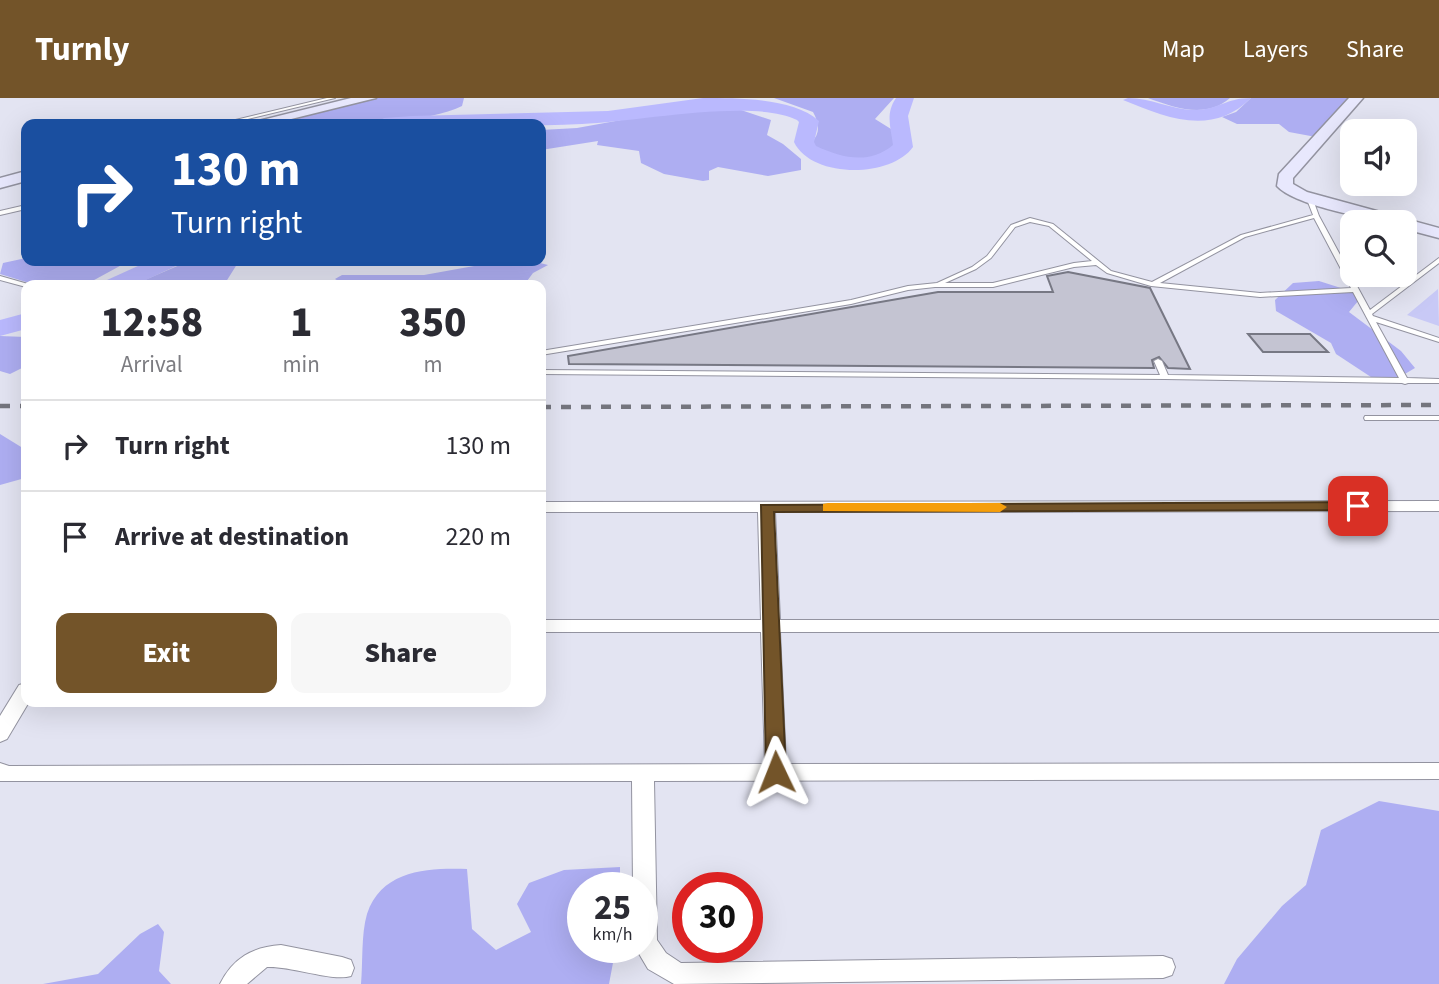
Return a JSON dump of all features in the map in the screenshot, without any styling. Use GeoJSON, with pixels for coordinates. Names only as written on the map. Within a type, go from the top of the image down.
{"type":"FeatureCollection","features":[{"type":"Feature","properties":{"kind":"street"},"geometry":{"type":"LineString","coordinates":[[275,119],[369,98]]}},
{"type":"Feature","properties":{"kind":"street"},"geometry":{"type":"LineString","coordinates":[[1356,98],[1283,182],[1288,189],[1309,197],[1439,233]]}},
{"type":"Feature","properties":{"kind":"street"},"geometry":{"type":"LineString","coordinates":[[0,183],[21,177]]}},
{"type":"Feature","properties":{"kind":"street"},"geometry":{"type":"LineString","coordinates":[[546,507],[1439,506]]}},
{"type":"Feature","properties":{"kind":"street"},"geometry":{"type":"LineString","coordinates":[[766,508],[776,772]]}},
{"type":"Feature","properties":{"kind":"street"},"geometry":{"type":"LineString","coordinates":[[546,626],[1439,626]]}},
{"type":"Feature","properties":{"kind":"street"},"geometry":{"type":"LineString","coordinates":[[0,734],[21,698]]}},
{"type":"Feature","properties":{"kind":"street"},"geometry":{"type":"LineString","coordinates":[[0,771],[5,774],[1439,771]]}},
{"type":"Feature","properties":{"kind":"street"},"geometry":{"type":"LineString","coordinates":[[643,773],[645,942],[657,961],[677,974],[1163,967]]}},
{"type":"Feature","properties":{"kind":"street"},"geometry":{"type":"LineString","coordinates":[[233,984],[251,960],[268,955],[342,968]]}},
{"type":"Feature","properties":{"kind":"lane"},"geometry":{"type":"LineString","coordinates":[[243,119],[333,98]]}},
{"type":"Feature","properties":{"kind":"lane"},"geometry":{"type":"LineString","coordinates":[[1309,197],[1316,216],[1405,382]]}},
{"type":"Feature","properties":{"kind":"lane"},"geometry":{"type":"LineString","coordinates":[[0,213],[21,208]]}},
{"type":"Feature","properties":{"kind":"lane"},"geometry":{"type":"LineString","coordinates":[[1152,284],[1251,233],[1316,216]]}},
{"type":"Feature","properties":{"kind":"lane"},"geometry":{"type":"LineString","coordinates":[[935,285],[974,268],[989,257],[1013,226],[1030,220],[1051,225],[1095,263],[1128,279],[1261,295],[1355,290]]}},
{"type":"Feature","properties":{"kind":"lane"},"geometry":{"type":"LineString","coordinates":[[1369,315],[1439,260]]}},
{"type":"Feature","properties":{"kind":"lane"},"geometry":{"type":"LineString","coordinates":[[546,353],[935,285],[993,285],[1074,265],[1095,263]]}},
{"type":"Feature","properties":{"kind":"lane"},"geometry":{"type":"LineString","coordinates":[[0,278],[21,284]]}},
{"type":"Feature","properties":{"kind":"lane"},"geometry":{"type":"LineString","coordinates":[[1369,315],[1439,340]]}},
{"type":"Feature","properties":{"kind":"lane"},"geometry":{"type":"LineString","coordinates":[[1158,361],[1165,377]]}},
{"type":"Feature","properties":{"kind":"lane"},"geometry":{"type":"LineString","coordinates":[[546,372],[1439,381]]}},
{"type":"Feature","properties":{"kind":"lane"},"geometry":{"type":"LineString","coordinates":[[1368,418],[1439,418]]}},
{"type":"Feature","properties":{"kind":"shaded area"},"geometry":{"type":"Polygon","coordinates":[[[370,98],[464,98],[462,106],[413,119],[286,119],[370,98]]]}},
{"type":"Feature","properties":{"kind":"shaded area"},"geometry":{"type":"Polygon","coordinates":[[[774,98],[894,98],[875,119],[899,134],[895,146],[874,158],[860,160],[832,155],[811,143],[818,128],[813,112],[774,98]]]}},
{"type":"Feature","properties":{"kind":"shaded area"},"geometry":{"type":"Polygon","coordinates":[[[1128,98],[1193,110],[1251,98],[1236,110],[1205,121],[1173,118],[1156,113],[1123,100],[1128,98]]]}},
{"type":"Feature","properties":{"kind":"shaded area"},"geometry":{"type":"Polygon","coordinates":[[[1148,98],[1230,98],[1211,108],[1190,110],[1148,98]]]}},
{"type":"Feature","properties":{"kind":"shaded area"},"geometry":{"type":"Polygon","coordinates":[[[1251,98],[1352,98],[1316,137],[1289,132],[1279,124],[1237,124],[1222,117],[1236,112],[1251,98]]]}},
{"type":"Feature","properties":{"kind":"shaded area"},"geometry":{"type":"Polygon","coordinates":[[[682,109],[738,109],[771,120],[767,135],[801,159],[801,170],[768,176],[718,167],[709,171],[709,180],[703,181],[664,174],[641,163],[639,151],[597,145],[598,141],[546,149],[546,130],[577,128],[682,109]]]}},
{"type":"Feature","properties":{"kind":"shaded area"},"geometry":{"type":"Polygon","coordinates":[[[21,259],[21,266],[120,266],[94,280],[21,280],[0,274],[3,263],[21,259]]]}},
{"type":"Feature","properties":{"kind":"shaded area"},"geometry":{"type":"Polygon","coordinates":[[[548,265],[533,273],[528,280],[335,279],[342,275],[424,275],[474,266],[548,265]]]}},
{"type":"Feature","properties":{"kind":"shaded area"},"geometry":{"type":"Polygon","coordinates":[[[177,266],[236,266],[227,280],[145,280],[177,266]]]}},
{"type":"Feature","properties":{"kind":"shaded area"},"geometry":{"type":"Polygon","coordinates":[[[1319,281],[1363,295],[1349,312],[1401,351],[1415,368],[1398,378],[1374,379],[1336,354],[1331,343],[1276,311],[1275,300],[1293,283],[1319,281]]]}},
{"type":"Feature","properties":{"kind":"shaded area"},"geometry":{"type":"Polygon","coordinates":[[[1438,289],[1439,326],[1407,315],[1438,289]]]}},
{"type":"Feature","properties":{"kind":"shaded area"},"geometry":{"type":"Polygon","coordinates":[[[0,336],[21,337],[21,368],[10,374],[0,371],[0,336]]]}},
{"type":"Feature","properties":{"kind":"shaded area"},"geometry":{"type":"Polygon","coordinates":[[[0,434],[21,447],[21,479],[0,485],[0,434]]]}},
{"type":"Feature","properties":{"kind":"shaded area"},"geometry":{"type":"Polygon","coordinates":[[[1379,801],[1439,811],[1439,984],[1224,984],[1237,959],[1282,906],[1306,885],[1321,830],[1379,801]]]}},
{"type":"Feature","properties":{"kind":"shaded area"},"geometry":{"type":"Polygon","coordinates":[[[620,867],[620,872],[567,872],[567,963],[613,963],[609,984],[361,984],[367,914],[374,899],[395,880],[423,871],[467,869],[472,929],[496,950],[531,932],[517,904],[529,883],[564,870],[620,867]]]}},
{"type":"Feature","properties":{"kind":"shaded area"},"geometry":{"type":"Polygon","coordinates":[[[158,924],[164,932],[159,971],[171,984],[43,984],[98,974],[140,934],[158,924]]]}},
{"type":"Feature","properties":{"kind":"building"},"geometry":{"type":"Polygon","coordinates":[[[1068,272],[1150,288],[1190,369],[1168,368],[1159,357],[1152,360],[1154,368],[569,364],[568,356],[938,292],[1053,292],[1047,276],[1068,272]]]}},
{"type":"Feature","properties":{"kind":"building"},"geometry":{"type":"Polygon","coordinates":[[[1248,334],[1310,334],[1328,352],[1263,352],[1248,334]]]}},
{"type":"Feature","properties":{"kind":"waterway"},"geometry":{"type":"LineString","coordinates":[[546,119],[608,117],[718,102],[778,104],[791,108],[809,121],[804,142],[808,150],[844,163],[869,164],[881,161],[903,147],[898,116],[905,98]]}},
{"type":"Feature","properties":{"kind":"waterway"},"geometry":{"type":"LineString","coordinates":[[127,280],[157,266]]}},
{"type":"Feature","properties":{"kind":"waterway"},"geometry":{"type":"LineString","coordinates":[[0,328],[21,322]]}},
{"type":"Feature","properties":{"kind":"railway"},"geometry":{"type":"LineString","coordinates":[[546,407],[1439,405]]}},
{"type":"Feature","properties":{"kind":"railway"},"geometry":{"type":"LineString","coordinates":[[0,406],[21,406]]}},
{"type":"Feature","properties":{"kind":"slow traffic"},"geometry":{"type":"LineString","coordinates":[[828,508],[1000,507]]}},
{"type":"Feature","properties":{"kind":"route"},"geometry":{"type":"LineString","coordinates":[[776,772],[766,508],[1358,506]]}}]}
